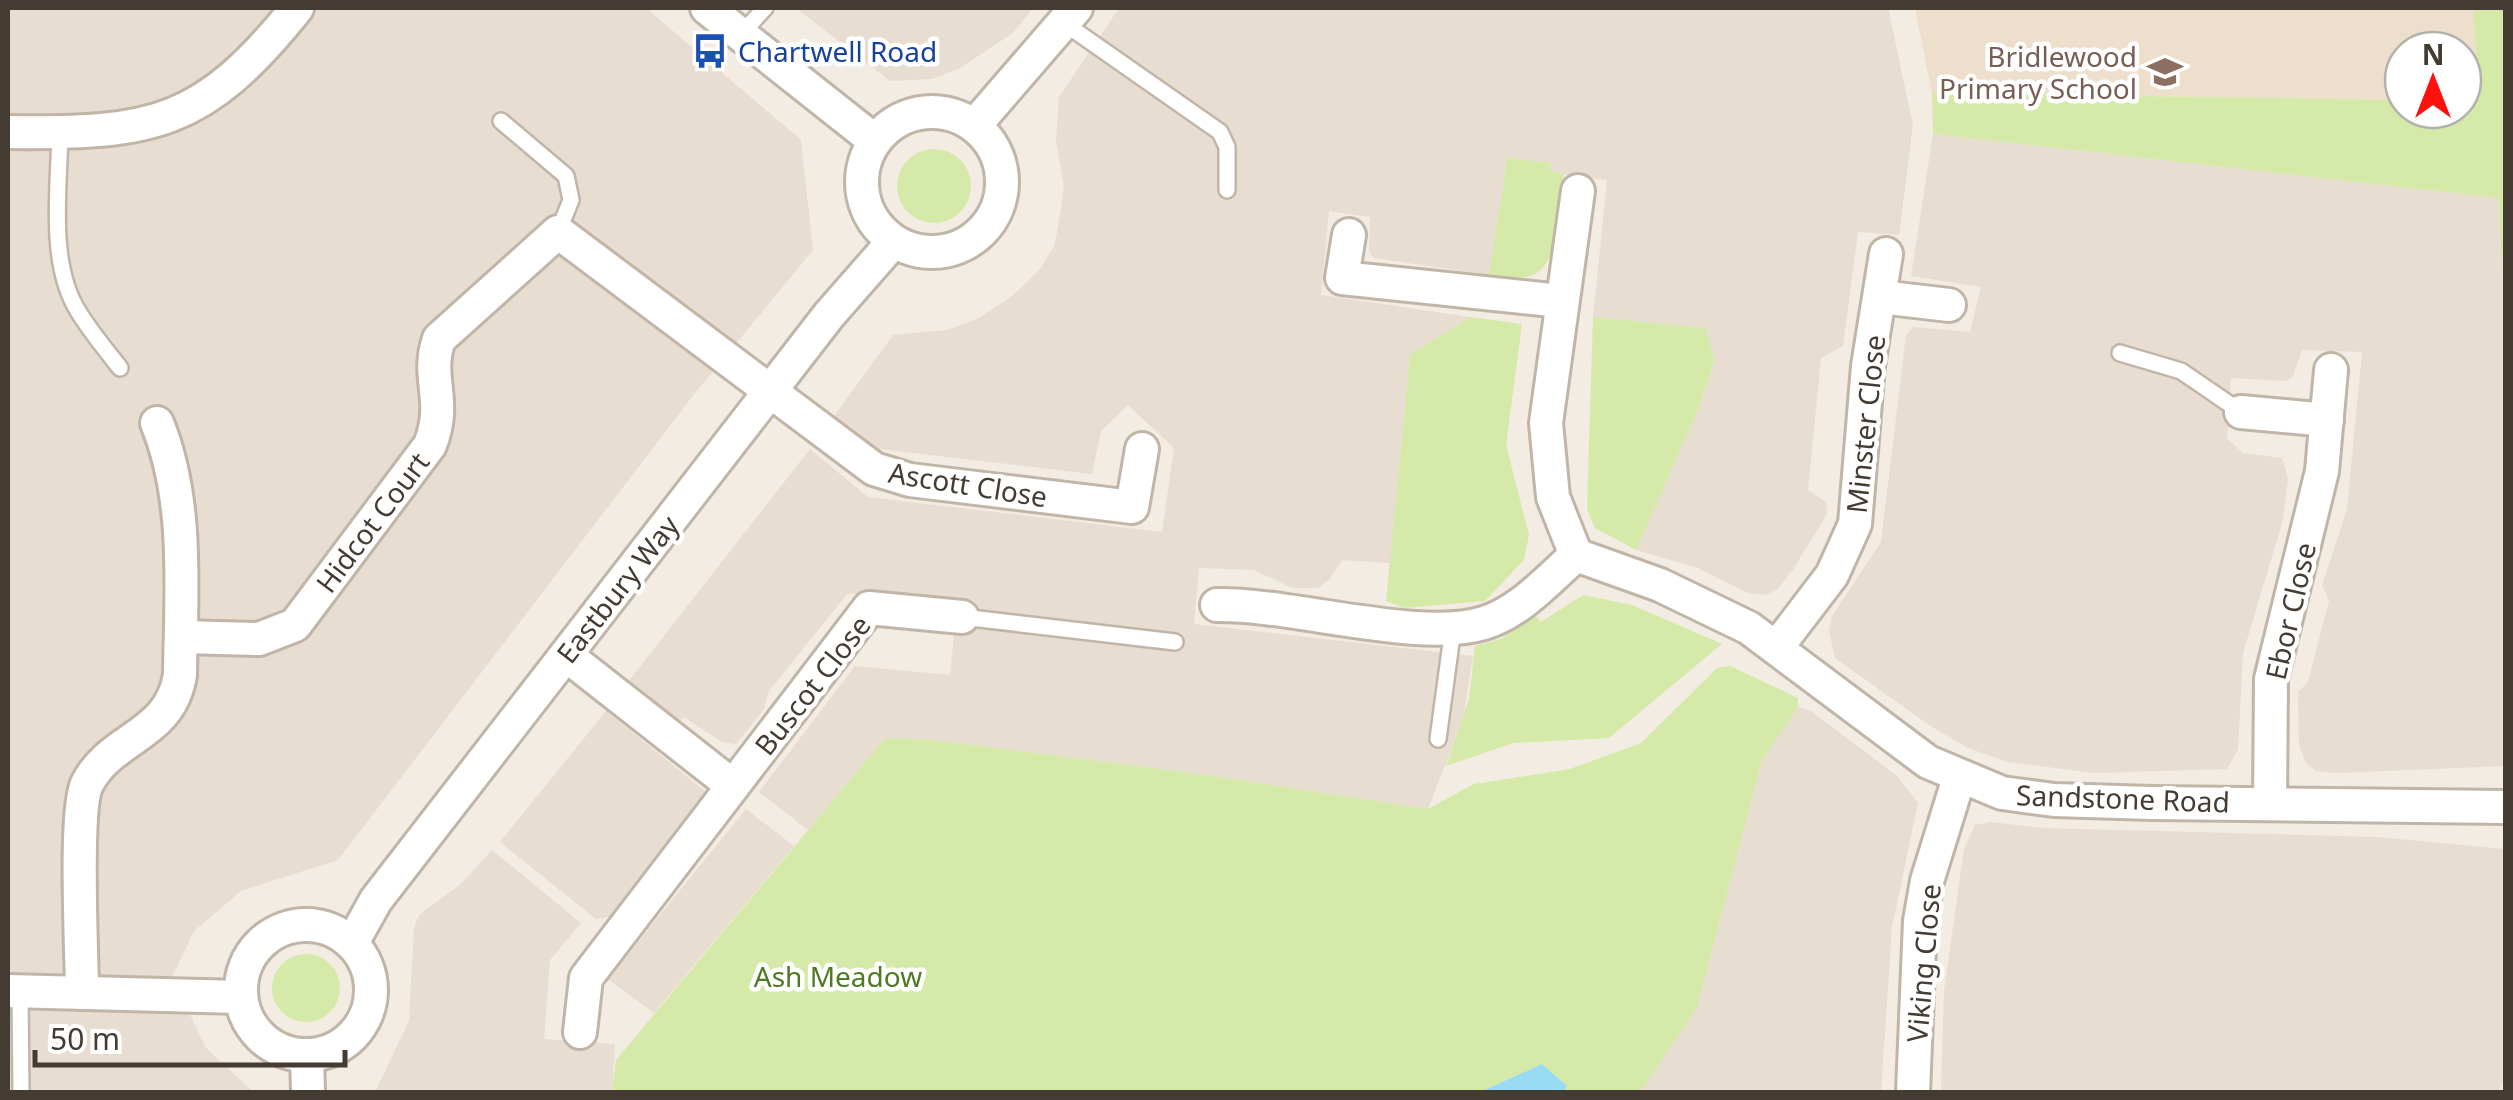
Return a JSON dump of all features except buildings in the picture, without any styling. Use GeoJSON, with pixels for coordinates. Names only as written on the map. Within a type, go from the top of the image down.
{"type":"FeatureCollection","features":[{"type":"Feature","properties":{"kind":"street"},"geometry":{"type":"LineString","coordinates":[[8,132],[60,133],[135,126],[181,114],[257,57],[297,8]]}},
{"type":"Feature","properties":{"kind":"street"},"geometry":{"type":"LineString","coordinates":[[707,8],[875,141]]}},
{"type":"Feature","properties":{"kind":"street"},"geometry":{"type":"LineString","coordinates":[[975,125],[1070,15]]}},
{"type":"Feature","properties":{"kind":"street"},"geometry":{"type":"LineString","coordinates":[[910,115],[954,115],[975,125],[1000,162],[1003,185],[999,207],[987,227],[970,242],[949,251],[926,254],[893,242],[872,220],[864,200],[865,160],[875,141],[890,126],[910,115]]}},
{"type":"Feature","properties":{"kind":"street"},"geometry":{"type":"LineString","coordinates":[[1217,605],[1263,604],[1414,627],[1483,624],[1503,614],[1576,555],[1553,497],[1546,444],[1561,301],[1578,191]]}},
{"type":"Feature","properties":{"kind":"street"},"geometry":{"type":"LineString","coordinates":[[558,232],[770,393]]}},
{"type":"Feature","properties":{"kind":"street","name":"Hidcot Court"},"geometry":{"type":"LineString","coordinates":[[181,636],[259,638],[295,626],[430,445],[440,415],[433,356],[439,339],[558,232]]}},
{"type":"Feature","properties":{"kind":"street"},"geometry":{"type":"LineString","coordinates":[[1349,235],[1342,278],[1561,301]]}},
{"type":"Feature","properties":{"kind":"street","name":"Eastbury Way"},"geometry":{"type":"LineString","coordinates":[[352,942],[376,900],[770,393],[893,242]]}},
{"type":"Feature","properties":{"kind":"street","name":"Minster Close"},"geometry":{"type":"LineString","coordinates":[[1777,647],[1832,574],[1855,524],[1866,385],[1886,254]]}},
{"type":"Feature","properties":{"kind":"street","name":"Minster Close"},"geometry":{"type":"LineString","coordinates":[[1880,298],[1949,305]]}},
{"type":"Feature","properties":{"kind":"street","name":"Ebor Close"},"geometry":{"type":"LineString","coordinates":[[2270,803],[2272,679],[2315,506],[2331,370]]}},
{"type":"Feature","properties":{"kind":"street","name":"Ascott Close"},"geometry":{"type":"LineString","coordinates":[[770,393],[874,469],[910,480],[1132,506],[1142,450]]}},
{"type":"Feature","properties":{"kind":"street"},"geometry":{"type":"LineString","coordinates":[[2240,412],[2327,420]]}},
{"type":"Feature","properties":{"kind":"street"},"geometry":{"type":"LineString","coordinates":[[82,994],[83,794],[102,764],[154,725],[172,704],[180,675],[177,488],[171,458],[157,423]]}},
{"type":"Feature","properties":{"kind":"street","name":"Sandstone Road"},"geometry":{"type":"LineString","coordinates":[[1576,555],[1690,598],[1777,647],[1903,746],[1959,778],[2002,793],[2054,800],[2502,809]]}},
{"type":"Feature","properties":{"kind":"street","name":"Buscot Close"},"geometry":{"type":"LineString","coordinates":[[580,1032],[586,978],[870,608],[962,617]]}},
{"type":"Feature","properties":{"kind":"street"},"geometry":{"type":"LineString","coordinates":[[566,655],[733,786]]}},
{"type":"Feature","properties":{"kind":"street","name":"Viking Close"},"geometry":{"type":"LineString","coordinates":[[1913,1092],[1920,921],[1927,881],[1959,778]]}},
{"type":"Feature","properties":{"kind":"street"},"geometry":{"type":"LineString","coordinates":[[314,925],[352,942],[371,981],[370,1003],[362,1024],[348,1040],[307,1055],[270,1044],[246,1016],[241,997],[248,959],[276,932],[314,925]]}},
{"type":"Feature","properties":{"kind":"street"},"geometry":{"type":"LineString","coordinates":[[14,991],[241,997]]}},
{"type":"Feature","properties":{"kind":"street"},"geometry":{"type":"LineString","coordinates":[[307,1055],[308,1092]]}},
{"type":"Feature","properties":{"kind":"lane"},"geometry":{"type":"LineString","coordinates":[[742,34],[765,8]]}},
{"type":"Feature","properties":{"kind":"lane"},"geometry":{"type":"LineString","coordinates":[[1070,15],[1220,132],[1227,148],[1227,190]]}},
{"type":"Feature","properties":{"kind":"lane"},"geometry":{"type":"LineString","coordinates":[[501,121],[566,176],[570,200],[558,232]]}},
{"type":"Feature","properties":{"kind":"lane"},"geometry":{"type":"LineString","coordinates":[[60,133],[59,206],[68,287],[77,310],[120,368]]}},
{"type":"Feature","properties":{"kind":"lane"},"geometry":{"type":"LineString","coordinates":[[2120,353],[2181,371],[2240,412]]}},
{"type":"Feature","properties":{"kind":"lane"},"geometry":{"type":"LineString","coordinates":[[962,617],[1175,642]]}},
{"type":"Feature","properties":{"kind":"lane"},"geometry":{"type":"LineString","coordinates":[[1438,739],[1453,628]]}},
{"type":"Feature","properties":{"kind":"lane"},"geometry":{"type":"LineString","coordinates":[[14,991],[21,1092]]}},
{"type":"Feature","properties":{"kind":"shaded area"},"geometry":{"type":"Polygon","coordinates":[[[8,8],[646,8],[801,140],[813,250],[695,393],[338,860],[241,891],[194,931],[172,977],[206,1048],[253,1092],[8,1092],[8,8]]]}},
{"type":"Feature","properties":{"kind":"shaded area"},"geometry":{"type":"Polygon","coordinates":[[[796,8],[1033,8],[1013,33],[960,68],[932,79],[890,81],[796,8]]]}},
{"type":"Feature","properties":{"kind":"shaded area"},"geometry":{"type":"Polygon","coordinates":[[[1119,8],[1888,8],[1913,125],[1899,235],[1858,232],[1843,346],[1821,358],[1808,490],[1826,502],[1827,514],[1777,590],[1764,595],[1748,593],[1695,567],[1636,550],[1700,405],[1715,360],[1705,328],[1593,317],[1607,180],[1550,172],[1551,164],[1507,158],[1489,275],[1374,258],[1369,251],[1370,217],[1329,211],[1321,295],[1470,317],[1410,355],[1390,563],[1342,560],[1330,579],[1318,588],[1292,588],[1254,570],[1199,568],[1194,624],[1473,656],[1463,719],[1428,809],[1200,774],[933,740],[885,738],[808,830],[759,792],[855,666],[950,675],[957,606],[848,593],[769,691],[764,709],[736,744],[722,742],[684,717],[679,722],[628,682],[810,449],[868,497],[1162,532],[1174,448],[1128,405],[1101,431],[1092,474],[862,447],[832,419],[893,335],[947,330],[977,319],[1011,297],[1041,268],[1055,244],[1064,185],[1056,141],[1059,97],[1119,8]]]}},
{"type":"Feature","properties":{"kind":"shaded area","name":"Bridlewood Primary School"},"geometry":{"type":"Polygon","coordinates":[[[1915,8],[2473,8],[2474,30],[2383,30],[2383,100],[1932,93],[1915,8]]]}},
{"type":"Feature","properties":{"kind":"shaded area"},"geometry":{"type":"Polygon","coordinates":[[[1933,134],[2499,198],[2506,301],[2505,766],[2316,771],[2306,763],[2299,745],[2298,692],[2308,682],[2329,601],[2322,585],[2347,509],[2362,352],[2302,350],[2293,376],[2287,381],[2231,378],[2227,438],[2243,453],[2282,458],[2288,479],[2283,520],[2243,653],[2238,749],[2227,769],[2093,773],[2008,762],[1968,748],[1932,727],[1835,658],[1829,631],[1832,616],[1881,542],[1906,335],[1913,327],[1970,332],[1981,287],[1911,276],[1933,134]]]}},
{"type":"Feature","properties":{"kind":"shaded area"},"geometry":{"type":"Polygon","coordinates":[[[1798,707],[1811,711],[1897,776],[1918,803],[1892,927],[1881,1092],[1640,1092],[1697,1008],[1762,760],[1798,707]]]}},
{"type":"Feature","properties":{"kind":"shaded area"},"geometry":{"type":"Polygon","coordinates":[[[606,711],[706,792],[618,915],[596,919],[500,842],[606,711]]]}},
{"type":"Feature","properties":{"kind":"shaded area"},"geometry":{"type":"Polygon","coordinates":[[[746,809],[794,846],[654,1013],[608,979],[746,809]]]}},
{"type":"Feature","properties":{"kind":"shaded area"},"geometry":{"type":"Polygon","coordinates":[[[1990,822],[2043,828],[2377,837],[2505,849],[2506,1076],[2498,1092],[1941,1092],[1944,991],[1964,849],[1975,825],[1990,822]]]}},
{"type":"Feature","properties":{"kind":"shaded area"},"geometry":{"type":"Polygon","coordinates":[[[492,850],[581,923],[550,960],[544,1039],[615,1044],[612,1092],[375,1092],[409,1021],[414,927],[420,914],[461,884],[492,850]]]}},
{"type":"Feature","properties":{"kind":"green space"},"geometry":{"type":"Polygon","coordinates":[[[2473,8],[2505,8],[2505,301],[2498,198],[1933,134],[1932,93],[2383,100],[2383,130],[2483,130],[2483,30],[2474,30],[2473,8]]]}},
{"type":"Feature","properties":{"kind":"green space"},"geometry":{"type":"Polygon","coordinates":[[[934,149],[960,160],[971,186],[960,212],[934,223],[908,212],[897,186],[908,160],[934,149]]]}},
{"type":"Feature","properties":{"kind":"green space"},"geometry":{"type":"Polygon","coordinates":[[[1507,158],[1551,163],[1550,171],[1564,174],[1554,246],[1540,270],[1525,277],[1489,275],[1507,158]]]}},
{"type":"Feature","properties":{"kind":"green space"},"geometry":{"type":"Polygon","coordinates":[[[1470,317],[1522,324],[1506,445],[1529,535],[1524,560],[1485,601],[1404,608],[1386,601],[1410,355],[1470,317]]]}},
{"type":"Feature","properties":{"kind":"green space"},"geometry":{"type":"Polygon","coordinates":[[[1593,317],[1705,328],[1715,360],[1700,405],[1636,550],[1595,528],[1587,509],[1593,317]]]}},
{"type":"Feature","properties":{"kind":"green space"},"geometry":{"type":"Polygon","coordinates":[[[1583,595],[1632,605],[1722,644],[1609,738],[1513,743],[1446,766],[1469,699],[1475,646],[1501,639],[1534,614],[1541,622],[1583,595]]]}},
{"type":"Feature","properties":{"kind":"green space","name":"Ash Meadow"},"geometry":{"type":"Polygon","coordinates":[[[1730,666],[1798,698],[1798,707],[1762,760],[1697,1008],[1640,1092],[1564,1092],[1567,1086],[1542,1064],[1480,1092],[612,1092],[616,1060],[885,738],[933,740],[1200,774],[1428,809],[1474,784],[1570,769],[1641,743],[1717,668],[1730,666]]]}},
{"type":"Feature","properties":{"kind":"green space"},"geometry":{"type":"Polygon","coordinates":[[[306,954],[330,964],[340,988],[330,1012],[306,1022],[282,1012],[272,988],[282,964],[306,954]]]}},
{"type":"Feature","properties":{"kind":"water"},"geometry":{"type":"Polygon","coordinates":[[[1542,1064],[1567,1086],[1564,1092],[1480,1092],[1542,1064]]]}},
{"type":"Feature","properties":{"kind":"place","name":"Chartwell Road"},"geometry":{"type":"Point","coordinates":[710,51]}},
{"type":"Feature","properties":{"kind":"place","name":"Bridlewood Primary School"},"geometry":{"type":"Point","coordinates":[2165,72]}}]}
